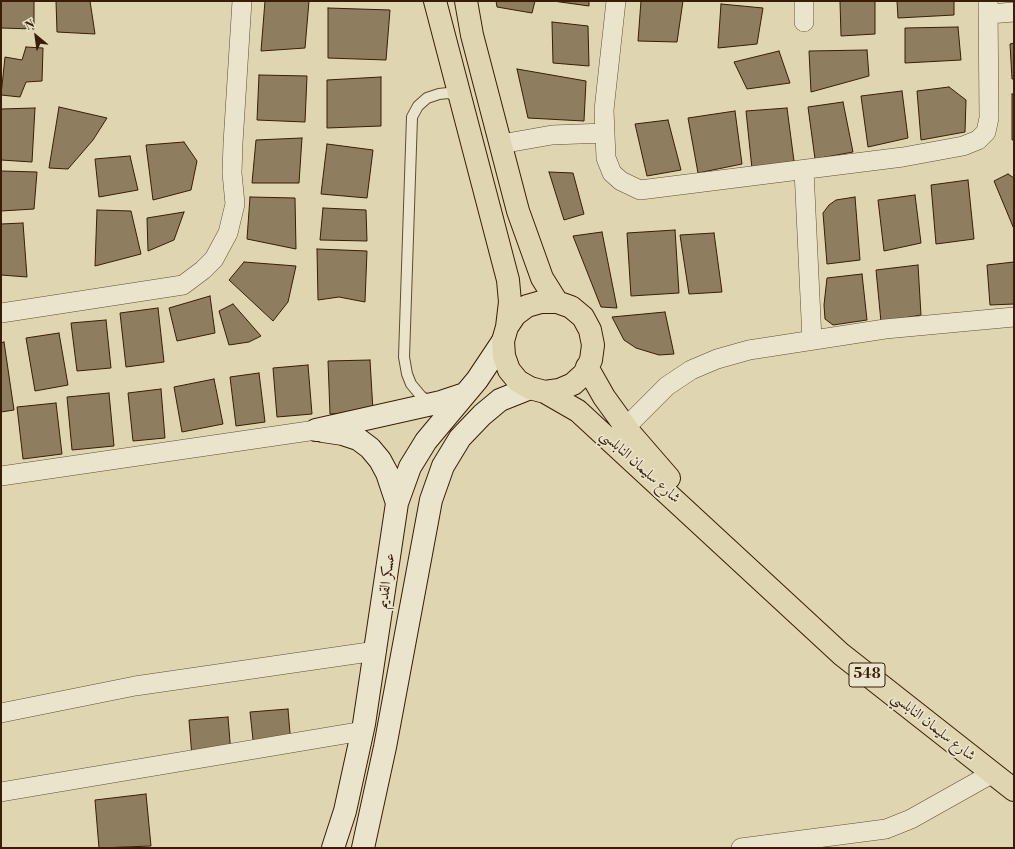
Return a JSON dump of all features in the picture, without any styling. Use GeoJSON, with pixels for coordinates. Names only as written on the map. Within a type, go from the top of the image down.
{"type":"FeatureCollection","features":[{"type":"Feature","properties":{"kind":"main road"},"geometry":{"type":"LineString","coordinates":[[435,1],[508,280],[510,302],[505,334],[504,356],[509,370],[518,381],[538,390],[559,390],[573,384],[584,374],[591,360],[593,345],[590,330],[583,317],[571,307],[556,302],[541,302],[527,306],[515,315],[505,334]]}},
{"type":"Feature","properties":{"kind":"main road"},"geometry":{"type":"LineString","coordinates":[[466,1],[472,35],[518,210],[542,278],[556,302]]}},
{"type":"Feature","properties":{"kind":"main road","name":"شارع سليمان النابلسي"},"geometry":{"type":"LineString","coordinates":[[587,367],[604,397],[619,435]]}},
{"type":"Feature","properties":{"kind":"main road","name":"شارع سليمان النابلسي"},"geometry":{"type":"LineString","coordinates":[[538,390],[619,435],[730,549],[841,654],[1014,790]]}},
{"type":"Feature","properties":{"kind":"street"},"geometry":{"type":"LineString","coordinates":[[1,312],[183,285],[204,270],[214,259],[228,233],[235,204],[232,173],[242,1]]}},
{"type":"Feature","properties":{"kind":"street"},"geometry":{"type":"LineString","coordinates":[[616,1],[604,110],[606,158],[612,173],[621,181],[640,190],[903,157],[963,146],[978,140],[986,132],[989,118],[988,8],[1014,12]]}},
{"type":"Feature","properties":{"kind":"street"},"geometry":{"type":"LineString","coordinates":[[804,1],[804,22]]}},
{"type":"Feature","properties":{"kind":"street"},"geometry":{"type":"LineString","coordinates":[[501,144],[552,135],[605,133]]}},
{"type":"Feature","properties":{"kind":"street"},"geometry":{"type":"LineString","coordinates":[[804,170],[812,340]]}},
{"type":"Feature","properties":{"kind":"street"},"geometry":{"type":"LineString","coordinates":[[619,435],[667,386],[691,370],[717,359],[749,350],[885,329],[1014,317]]}},
{"type":"Feature","properties":{"kind":"street","name":"عسكر القديم"},"geometry":{"type":"LineString","coordinates":[[333,848],[345,811],[363,731],[398,503],[410,467],[426,441],[477,380],[505,334]]}},
{"type":"Feature","properties":{"kind":"street","name":"عسكر القديم"},"geometry":{"type":"LineString","coordinates":[[363,848],[386,747],[434,493],[443,466],[460,438],[482,415],[500,400],[538,390]]}},
{"type":"Feature","properties":{"kind":"street"},"geometry":{"type":"LineString","coordinates":[[1,476],[316,430],[432,404],[465,394]]}},
{"type":"Feature","properties":{"kind":"street"},"geometry":{"type":"LineString","coordinates":[[316,430],[343,434],[358,439],[370,448],[380,460],[387,473],[398,503]]}},
{"type":"Feature","properties":{"kind":"street"},"geometry":{"type":"LineString","coordinates":[[1,713],[135,686],[376,651]]}},
{"type":"Feature","properties":{"kind":"street"},"geometry":{"type":"LineString","coordinates":[[1,792],[363,731]]}},
{"type":"Feature","properties":{"kind":"street"},"geometry":{"type":"LineString","coordinates":[[741,848],[886,829],[911,820],[993,773]]}},
{"type":"Feature","properties":{"kind":"lane"},"geometry":{"type":"LineString","coordinates":[[432,404],[421,396],[411,384],[407,374],[404,357],[412,117],[418,106],[427,98],[438,94],[448,93],[460,97]]}},
{"type":"Feature","properties":{"kind":"building"},"geometry":{"type":"Polygon","coordinates":[[[1,1],[34,1],[34,29],[1,28],[1,1]]]}},
{"type":"Feature","properties":{"kind":"building"},"geometry":{"type":"Polygon","coordinates":[[[56,1],[90,1],[95,34],[57,32],[56,1]]]}},
{"type":"Feature","properties":{"kind":"building"},"geometry":{"type":"Polygon","coordinates":[[[265,1],[309,1],[305,48],[261,51],[265,1]]]}},
{"type":"Feature","properties":{"kind":"building"},"geometry":{"type":"Polygon","coordinates":[[[496,1],[535,1],[532,13],[497,7],[496,1]]]}},
{"type":"Feature","properties":{"kind":"building"},"geometry":{"type":"Polygon","coordinates":[[[553,1],[589,1],[589,6],[553,1]]]}},
{"type":"Feature","properties":{"kind":"building"},"geometry":{"type":"Polygon","coordinates":[[[641,1],[683,1],[677,42],[638,41],[641,1]]]}},
{"type":"Feature","properties":{"kind":"building"},"geometry":{"type":"Polygon","coordinates":[[[840,1],[875,1],[875,34],[841,36],[840,1]]]}},
{"type":"Feature","properties":{"kind":"building"},"geometry":{"type":"Polygon","coordinates":[[[897,1],[954,1],[954,15],[898,18],[897,1]]]}},
{"type":"Feature","properties":{"kind":"building"},"geometry":{"type":"Polygon","coordinates":[[[721,4],[763,8],[757,44],[718,48],[721,4]]]}},
{"type":"Feature","properties":{"kind":"building"},"geometry":{"type":"Polygon","coordinates":[[[328,8],[390,10],[386,60],[328,58],[328,8]]]}},
{"type":"Feature","properties":{"kind":"building"},"geometry":{"type":"Polygon","coordinates":[[[552,22],[588,26],[589,66],[553,63],[552,22]]]}},
{"type":"Feature","properties":{"kind":"building"},"geometry":{"type":"Polygon","coordinates":[[[958,27],[961,60],[905,63],[905,28],[958,27]]]}},
{"type":"Feature","properties":{"kind":"building"},"geometry":{"type":"Polygon","coordinates":[[[1014,43],[1014,79],[1012,79],[1010,44],[1014,43]]]}},
{"type":"Feature","properties":{"kind":"building"},"geometry":{"type":"Polygon","coordinates":[[[26,47],[43,48],[42,81],[26,82],[20,97],[1,95],[5,57],[22,60],[26,47]]]}},
{"type":"Feature","properties":{"kind":"building"},"geometry":{"type":"Polygon","coordinates":[[[867,50],[869,76],[811,92],[809,51],[867,50]]]}},
{"type":"Feature","properties":{"kind":"building"},"geometry":{"type":"Polygon","coordinates":[[[779,51],[790,83],[747,89],[734,62],[779,51]]]}},
{"type":"Feature","properties":{"kind":"building"},"geometry":{"type":"Polygon","coordinates":[[[517,69],[586,81],[584,121],[528,118],[517,69]]]}},
{"type":"Feature","properties":{"kind":"building"},"geometry":{"type":"Polygon","coordinates":[[[259,75],[307,76],[305,122],[257,120],[259,75]]]}},
{"type":"Feature","properties":{"kind":"building"},"geometry":{"type":"Polygon","coordinates":[[[381,77],[381,126],[327,128],[327,80],[381,77]]]}},
{"type":"Feature","properties":{"kind":"building"},"geometry":{"type":"Polygon","coordinates":[[[949,87],[966,100],[965,132],[921,140],[917,91],[949,87]]]}},
{"type":"Feature","properties":{"kind":"building"},"geometry":{"type":"Polygon","coordinates":[[[902,91],[908,138],[868,147],[861,96],[902,91]]]}},
{"type":"Feature","properties":{"kind":"building"},"geometry":{"type":"Polygon","coordinates":[[[1012,94],[1014,94],[1014,140],[1012,140],[1012,94]]]}},
{"type":"Feature","properties":{"kind":"building"},"geometry":{"type":"Polygon","coordinates":[[[843,102],[853,152],[815,159],[808,107],[843,102]]]}},
{"type":"Feature","properties":{"kind":"building"},"geometry":{"type":"Polygon","coordinates":[[[59,107],[107,118],[93,140],[68,169],[49,168],[59,107]]]}},
{"type":"Feature","properties":{"kind":"building"},"geometry":{"type":"Polygon","coordinates":[[[35,108],[32,162],[1,160],[1,109],[35,108]]]}},
{"type":"Feature","properties":{"kind":"building"},"geometry":{"type":"Polygon","coordinates":[[[787,108],[794,161],[752,169],[746,111],[787,108]]]}},
{"type":"Feature","properties":{"kind":"building"},"geometry":{"type":"Polygon","coordinates":[[[735,111],[742,164],[698,173],[688,118],[735,111]]]}},
{"type":"Feature","properties":{"kind":"building"},"geometry":{"type":"Polygon","coordinates":[[[668,120],[681,170],[647,176],[635,124],[668,120]]]}},
{"type":"Feature","properties":{"kind":"building"},"geometry":{"type":"Polygon","coordinates":[[[302,138],[299,183],[252,183],[256,140],[302,138]]]}},
{"type":"Feature","properties":{"kind":"building"},"geometry":{"type":"Polygon","coordinates":[[[184,142],[197,161],[191,190],[153,200],[146,145],[184,142]]]}},
{"type":"Feature","properties":{"kind":"building"},"geometry":{"type":"Polygon","coordinates":[[[327,144],[373,150],[367,198],[321,194],[327,144]]]}},
{"type":"Feature","properties":{"kind":"building"},"geometry":{"type":"Polygon","coordinates":[[[130,156],[138,190],[99,197],[95,159],[130,156]]]}},
{"type":"Feature","properties":{"kind":"building"},"geometry":{"type":"Polygon","coordinates":[[[1,171],[37,172],[34,209],[1,211],[1,171]]]}},
{"type":"Feature","properties":{"kind":"building"},"geometry":{"type":"Polygon","coordinates":[[[549,172],[573,173],[584,214],[564,220],[549,172]]]}},
{"type":"Feature","properties":{"kind":"building"},"geometry":{"type":"Polygon","coordinates":[[[1008,174],[1014,178],[1014,229],[994,181],[1008,174]]]}},
{"type":"Feature","properties":{"kind":"building"},"geometry":{"type":"Polygon","coordinates":[[[968,180],[974,239],[936,244],[931,185],[968,180]]]}},
{"type":"Feature","properties":{"kind":"building"},"geometry":{"type":"Polygon","coordinates":[[[915,195],[921,243],[884,251],[878,200],[915,195]]]}},
{"type":"Feature","properties":{"kind":"building"},"geometry":{"type":"Polygon","coordinates":[[[250,197],[295,198],[296,249],[247,239],[250,197]]]}},
{"type":"Feature","properties":{"kind":"building"},"geometry":{"type":"Polygon","coordinates":[[[855,197],[860,260],[827,264],[823,213],[829,205],[836,200],[855,197]]]}},
{"type":"Feature","properties":{"kind":"building"},"geometry":{"type":"Polygon","coordinates":[[[323,208],[366,210],[367,241],[320,240],[323,208]]]}},
{"type":"Feature","properties":{"kind":"building"},"geometry":{"type":"Polygon","coordinates":[[[97,210],[131,211],[141,254],[95,266],[97,210]]]}},
{"type":"Feature","properties":{"kind":"building"},"geometry":{"type":"Polygon","coordinates":[[[184,212],[174,240],[148,251],[147,218],[184,212]]]}},
{"type":"Feature","properties":{"kind":"building"},"geometry":{"type":"Polygon","coordinates":[[[23,223],[27,277],[1,275],[1,224],[23,223]]]}},
{"type":"Feature","properties":{"kind":"building"},"geometry":{"type":"Polygon","coordinates":[[[675,230],[679,293],[631,296],[627,233],[675,230]]]}},
{"type":"Feature","properties":{"kind":"building"},"geometry":{"type":"Polygon","coordinates":[[[602,232],[617,308],[601,307],[573,236],[602,232]]]}},
{"type":"Feature","properties":{"kind":"building"},"geometry":{"type":"Polygon","coordinates":[[[714,233],[722,292],[689,294],[680,235],[714,233]]]}},
{"type":"Feature","properties":{"kind":"building"},"geometry":{"type":"Polygon","coordinates":[[[317,249],[367,251],[365,302],[339,297],[318,300],[317,249]]]}},
{"type":"Feature","properties":{"kind":"building"},"geometry":{"type":"Polygon","coordinates":[[[244,262],[296,266],[288,302],[273,321],[229,280],[244,262]]]}},
{"type":"Feature","properties":{"kind":"building"},"geometry":{"type":"Polygon","coordinates":[[[1014,262],[1014,304],[990,305],[987,265],[1014,262]]]}},
{"type":"Feature","properties":{"kind":"building"},"geometry":{"type":"Polygon","coordinates":[[[918,265],[921,315],[881,322],[876,270],[918,265]]]}},
{"type":"Feature","properties":{"kind":"building"},"geometry":{"type":"Polygon","coordinates":[[[862,274],[867,320],[833,325],[825,319],[824,305],[827,278],[862,274]]]}},
{"type":"Feature","properties":{"kind":"building"},"geometry":{"type":"Polygon","coordinates":[[[210,296],[215,333],[177,341],[169,308],[210,296]]]}},
{"type":"Feature","properties":{"kind":"building"},"geometry":{"type":"Polygon","coordinates":[[[233,304],[261,336],[249,342],[229,345],[219,311],[233,304]]]}},
{"type":"Feature","properties":{"kind":"building"},"geometry":{"type":"Polygon","coordinates":[[[158,308],[164,362],[126,367],[120,313],[158,308]]]}},
{"type":"Feature","properties":{"kind":"building"},"geometry":{"type":"Polygon","coordinates":[[[665,312],[674,354],[659,355],[636,348],[624,340],[612,317],[665,312]]]}},
{"type":"Feature","properties":{"kind":"building"},"geometry":{"type":"Polygon","coordinates":[[[106,320],[111,368],[77,371],[71,323],[106,320]]]}},
{"type":"Feature","properties":{"kind":"building"},"geometry":{"type":"Polygon","coordinates":[[[59,333],[68,385],[35,391],[26,338],[59,333]]]}},
{"type":"Feature","properties":{"kind":"building"},"geometry":{"type":"Polygon","coordinates":[[[4,342],[14,410],[1,412],[1,343],[4,342]]]}},
{"type":"Feature","properties":{"kind":"building"},"geometry":{"type":"Polygon","coordinates":[[[370,360],[373,411],[330,414],[328,361],[370,360]]]}},
{"type":"Feature","properties":{"kind":"building"},"geometry":{"type":"Polygon","coordinates":[[[308,365],[312,414],[277,417],[273,368],[308,365]]]}},
{"type":"Feature","properties":{"kind":"building"},"geometry":{"type":"Polygon","coordinates":[[[259,373],[265,422],[236,426],[230,377],[259,373]]]}},
{"type":"Feature","properties":{"kind":"building"},"geometry":{"type":"Polygon","coordinates":[[[214,379],[223,424],[182,432],[174,387],[214,379]]]}},
{"type":"Feature","properties":{"kind":"building"},"geometry":{"type":"Polygon","coordinates":[[[161,389],[165,438],[133,441],[128,393],[161,389]]]}},
{"type":"Feature","properties":{"kind":"building"},"geometry":{"type":"Polygon","coordinates":[[[109,393],[114,446],[72,450],[67,397],[109,393]]]}},
{"type":"Feature","properties":{"kind":"building"},"geometry":{"type":"Polygon","coordinates":[[[56,403],[62,454],[23,459],[17,407],[56,403]]]}},
{"type":"Feature","properties":{"kind":"building"},"geometry":{"type":"Polygon","coordinates":[[[288,709],[291,745],[254,749],[250,712],[288,709]]]}},
{"type":"Feature","properties":{"kind":"building"},"geometry":{"type":"Polygon","coordinates":[[[228,717],[231,754],[192,757],[189,720],[228,717]]]}},
{"type":"Feature","properties":{"kind":"building"},"geometry":{"type":"Polygon","coordinates":[[[146,794],[151,846],[99,848],[95,800],[146,794]]]}}]}
